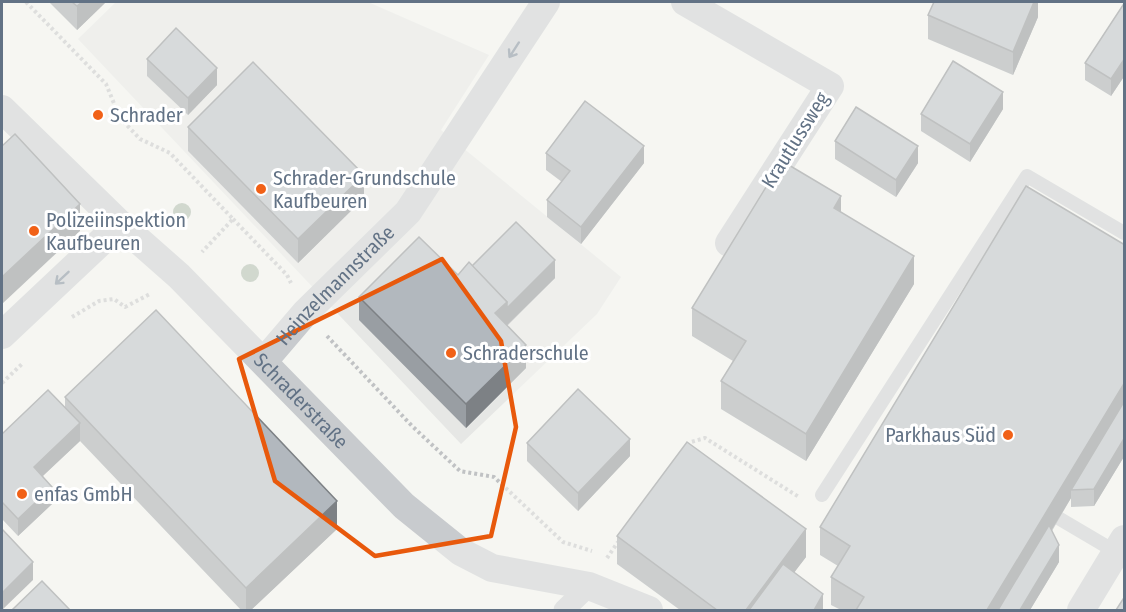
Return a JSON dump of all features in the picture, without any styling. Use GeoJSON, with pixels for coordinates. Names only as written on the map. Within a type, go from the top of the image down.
{"type":"FeatureCollection","features":[{"type":"Feature","properties":{"kind":"street","name":"Heinzelmannstraße"},"geometry":{"type":"LineString","coordinates":[[264,361],[305,313],[408,212],[546,2]]}},
{"type":"Feature","properties":{"kind":"street","name":"Krautlussweg"},"geometry":{"type":"LineString","coordinates":[[684,2],[830,86],[729,243]]}},
{"type":"Feature","properties":{"kind":"street","name":"Schraderstraße"},"geometry":{"type":"LineString","coordinates":[[2,109],[120,224],[179,276],[404,506],[461,552],[492,568],[589,586],[649,610]]}},
{"type":"Feature","properties":{"kind":"street"},"geometry":{"type":"LineString","coordinates":[[2,335],[120,224]]}},
{"type":"Feature","properties":{"kind":"street"},"geometry":{"type":"LineString","coordinates":[[1081,610],[1120,546]]}},
{"type":"Feature","properties":{"kind":"street"},"geometry":{"type":"LineString","coordinates":[[564,610],[589,586]]}},
{"type":"Feature","properties":{"kind":"lane"},"geometry":{"type":"LineString","coordinates":[[822,495],[1027,176],[1125,234]]}},
{"type":"Feature","properties":{"kind":"lane"},"geometry":{"type":"LineString","coordinates":[[1060,519],[1120,546]]}},
{"type":"Feature","properties":{"kind":"path"},"geometry":{"type":"LineString","coordinates":[[26,2],[106,84],[120,118],[133,132],[140,139],[170,153],[287,275],[305,313],[412,426],[460,471],[494,477],[563,542],[609,556]]}},
{"type":"Feature","properties":{"kind":"path"},"geometry":{"type":"LineString","coordinates":[[65,321],[99,301],[114,299],[125,307],[179,276],[233,219]]}},
{"type":"Feature","properties":{"kind":"path"},"geometry":{"type":"LineString","coordinates":[[2,383],[29,357]]}},
{"type":"Feature","properties":{"kind":"path"},"geometry":{"type":"LineString","coordinates":[[684,451],[691,442],[705,438],[809,504],[822,495]]}},
{"type":"Feature","properties":{"kind":"path"},"geometry":{"type":"LineString","coordinates":[[589,586],[621,539]]}},
{"type":"Feature","properties":{"kind":"highlighted area"},"geometry":{"type":"Polygon","coordinates":[[[442,259],[501,341],[516,427],[491,536],[375,556],[275,481],[239,359],[442,259]]]}},
{"type":"Feature","properties":{"kind":"shaded area"},"geometry":{"type":"Polygon","coordinates":[[[116,2],[368,2],[489,55],[441,130],[621,277],[597,314],[461,444],[78,39],[116,2]]]}},
{"type":"Feature","properties":{"kind":"building"},"geometry":{"type":"Polygon","coordinates":[[[934,2],[1034,2],[1013,52],[928,15],[934,2]]]}},
{"type":"Feature","properties":{"kind":"building"},"geometry":{"type":"Polygon","coordinates":[[[1125,2],[1125,58],[1111,79],[1085,63],[1125,2]]]}},
{"type":"Feature","properties":{"kind":"building"},"geometry":{"type":"Polygon","coordinates":[[[176,28],[217,68],[188,98],[147,59],[176,28]]]}},
{"type":"Feature","properties":{"kind":"building"},"geometry":{"type":"Polygon","coordinates":[[[953,61],[1003,92],[970,144],[921,114],[953,61]]]}},
{"type":"Feature","properties":{"kind":"building"},"geometry":{"type":"Polygon","coordinates":[[[253,62],[364,175],[298,239],[188,127],[253,62]]]}},
{"type":"Feature","properties":{"kind":"building"},"geometry":{"type":"Polygon","coordinates":[[[585,101],[644,146],[581,227],[547,200],[570,171],[546,153],[585,101]]]}},
{"type":"Feature","properties":{"kind":"building"},"geometry":{"type":"Polygon","coordinates":[[[856,107],[918,146],[896,180],[835,141],[856,107]]]}},
{"type":"Feature","properties":{"kind":"building"},"geometry":{"type":"Polygon","coordinates":[[[15,134],[80,204],[2,277],[2,146],[15,134]]]}},
{"type":"Feature","properties":{"kind":"building"},"geometry":{"type":"Polygon","coordinates":[[[782,161],[841,196],[834,208],[914,256],[806,434],[721,381],[746,341],[692,308],[782,161]]]}},
{"type":"Feature","properties":{"kind":"building"},"geometry":{"type":"Polygon","coordinates":[[[1026,186],[1125,245],[1125,382],[987,610],[856,610],[864,597],[831,577],[850,546],[820,527],[1026,186]]]}},
{"type":"Feature","properties":{"kind":"building"},"geometry":{"type":"Polygon","coordinates":[[[516,222],[555,260],[507,308],[507,302],[472,266],[516,222]]]}},
{"type":"Feature","properties":{"kind":"building","name":"Schraderschule"},"geometry":{"type":"Polygon","coordinates":[[[419,237],[458,275],[469,262],[507,302],[495,313],[526,345],[466,404],[359,297],[419,237]]]}},
{"type":"Feature","properties":{"kind":"building"},"geometry":{"type":"Polygon","coordinates":[[[156,310],[337,501],[246,588],[65,397],[156,310]]]}},
{"type":"Feature","properties":{"kind":"building"},"geometry":{"type":"Polygon","coordinates":[[[578,389],[630,439],[578,493],[527,443],[578,389]]]}},
{"type":"Feature","properties":{"kind":"building"},"geometry":{"type":"Polygon","coordinates":[[[48,390],[80,423],[34,467],[52,487],[18,519],[2,502],[2,434],[48,390]]]}},
{"type":"Feature","properties":{"kind":"building"},"geometry":{"type":"Polygon","coordinates":[[[1125,400],[1125,437],[1094,489],[1071,490],[1125,400]]]}},
{"type":"Feature","properties":{"kind":"building"},"geometry":{"type":"Polygon","coordinates":[[[687,442],[806,529],[746,610],[717,610],[617,536],[687,442]]]}},
{"type":"Feature","properties":{"kind":"building"},"geometry":{"type":"Polygon","coordinates":[[[1049,525],[1059,545],[1020,610],[998,610],[1049,525]]]}},
{"type":"Feature","properties":{"kind":"building"},"geometry":{"type":"Polygon","coordinates":[[[2,529],[33,562],[2,593],[2,529]]]}},
{"type":"Feature","properties":{"kind":"building"},"geometry":{"type":"Polygon","coordinates":[[[783,564],[823,594],[814,610],[749,610],[783,564]]]}},
{"type":"Feature","properties":{"kind":"building"},"geometry":{"type":"Polygon","coordinates":[[[42,581],[70,610],[12,610],[42,581]]]}},
{"type":"Feature","properties":{"kind":"building"},"geometry":{"type":"Polygon","coordinates":[[[1125,596],[1125,610],[1116,610],[1125,596]]]}},
{"type":"Feature","properties":{"kind":"place","name":"Schrader"},"geometry":{"type":"Point","coordinates":[98,115]}},
{"type":"Feature","properties":{"kind":"place","name":"Schrader-Grundschule Kaufbeuren"},"geometry":{"type":"Point","coordinates":[261,189]}},
{"type":"Feature","properties":{"kind":"place","name":"Polizeiinspektion Kaufbeuren"},"geometry":{"type":"Point","coordinates":[34,231]}},
{"type":"Feature","properties":{"kind":"place","name":"Schraderschule"},"geometry":{"type":"Point","coordinates":[451,353]}},
{"type":"Feature","properties":{"kind":"place","name":"Parkhaus Süd"},"geometry":{"type":"Point","coordinates":[1008,435]}},
{"type":"Feature","properties":{"kind":"place","name":"enfas GmbH"},"geometry":{"type":"Point","coordinates":[22,494]}}]}
